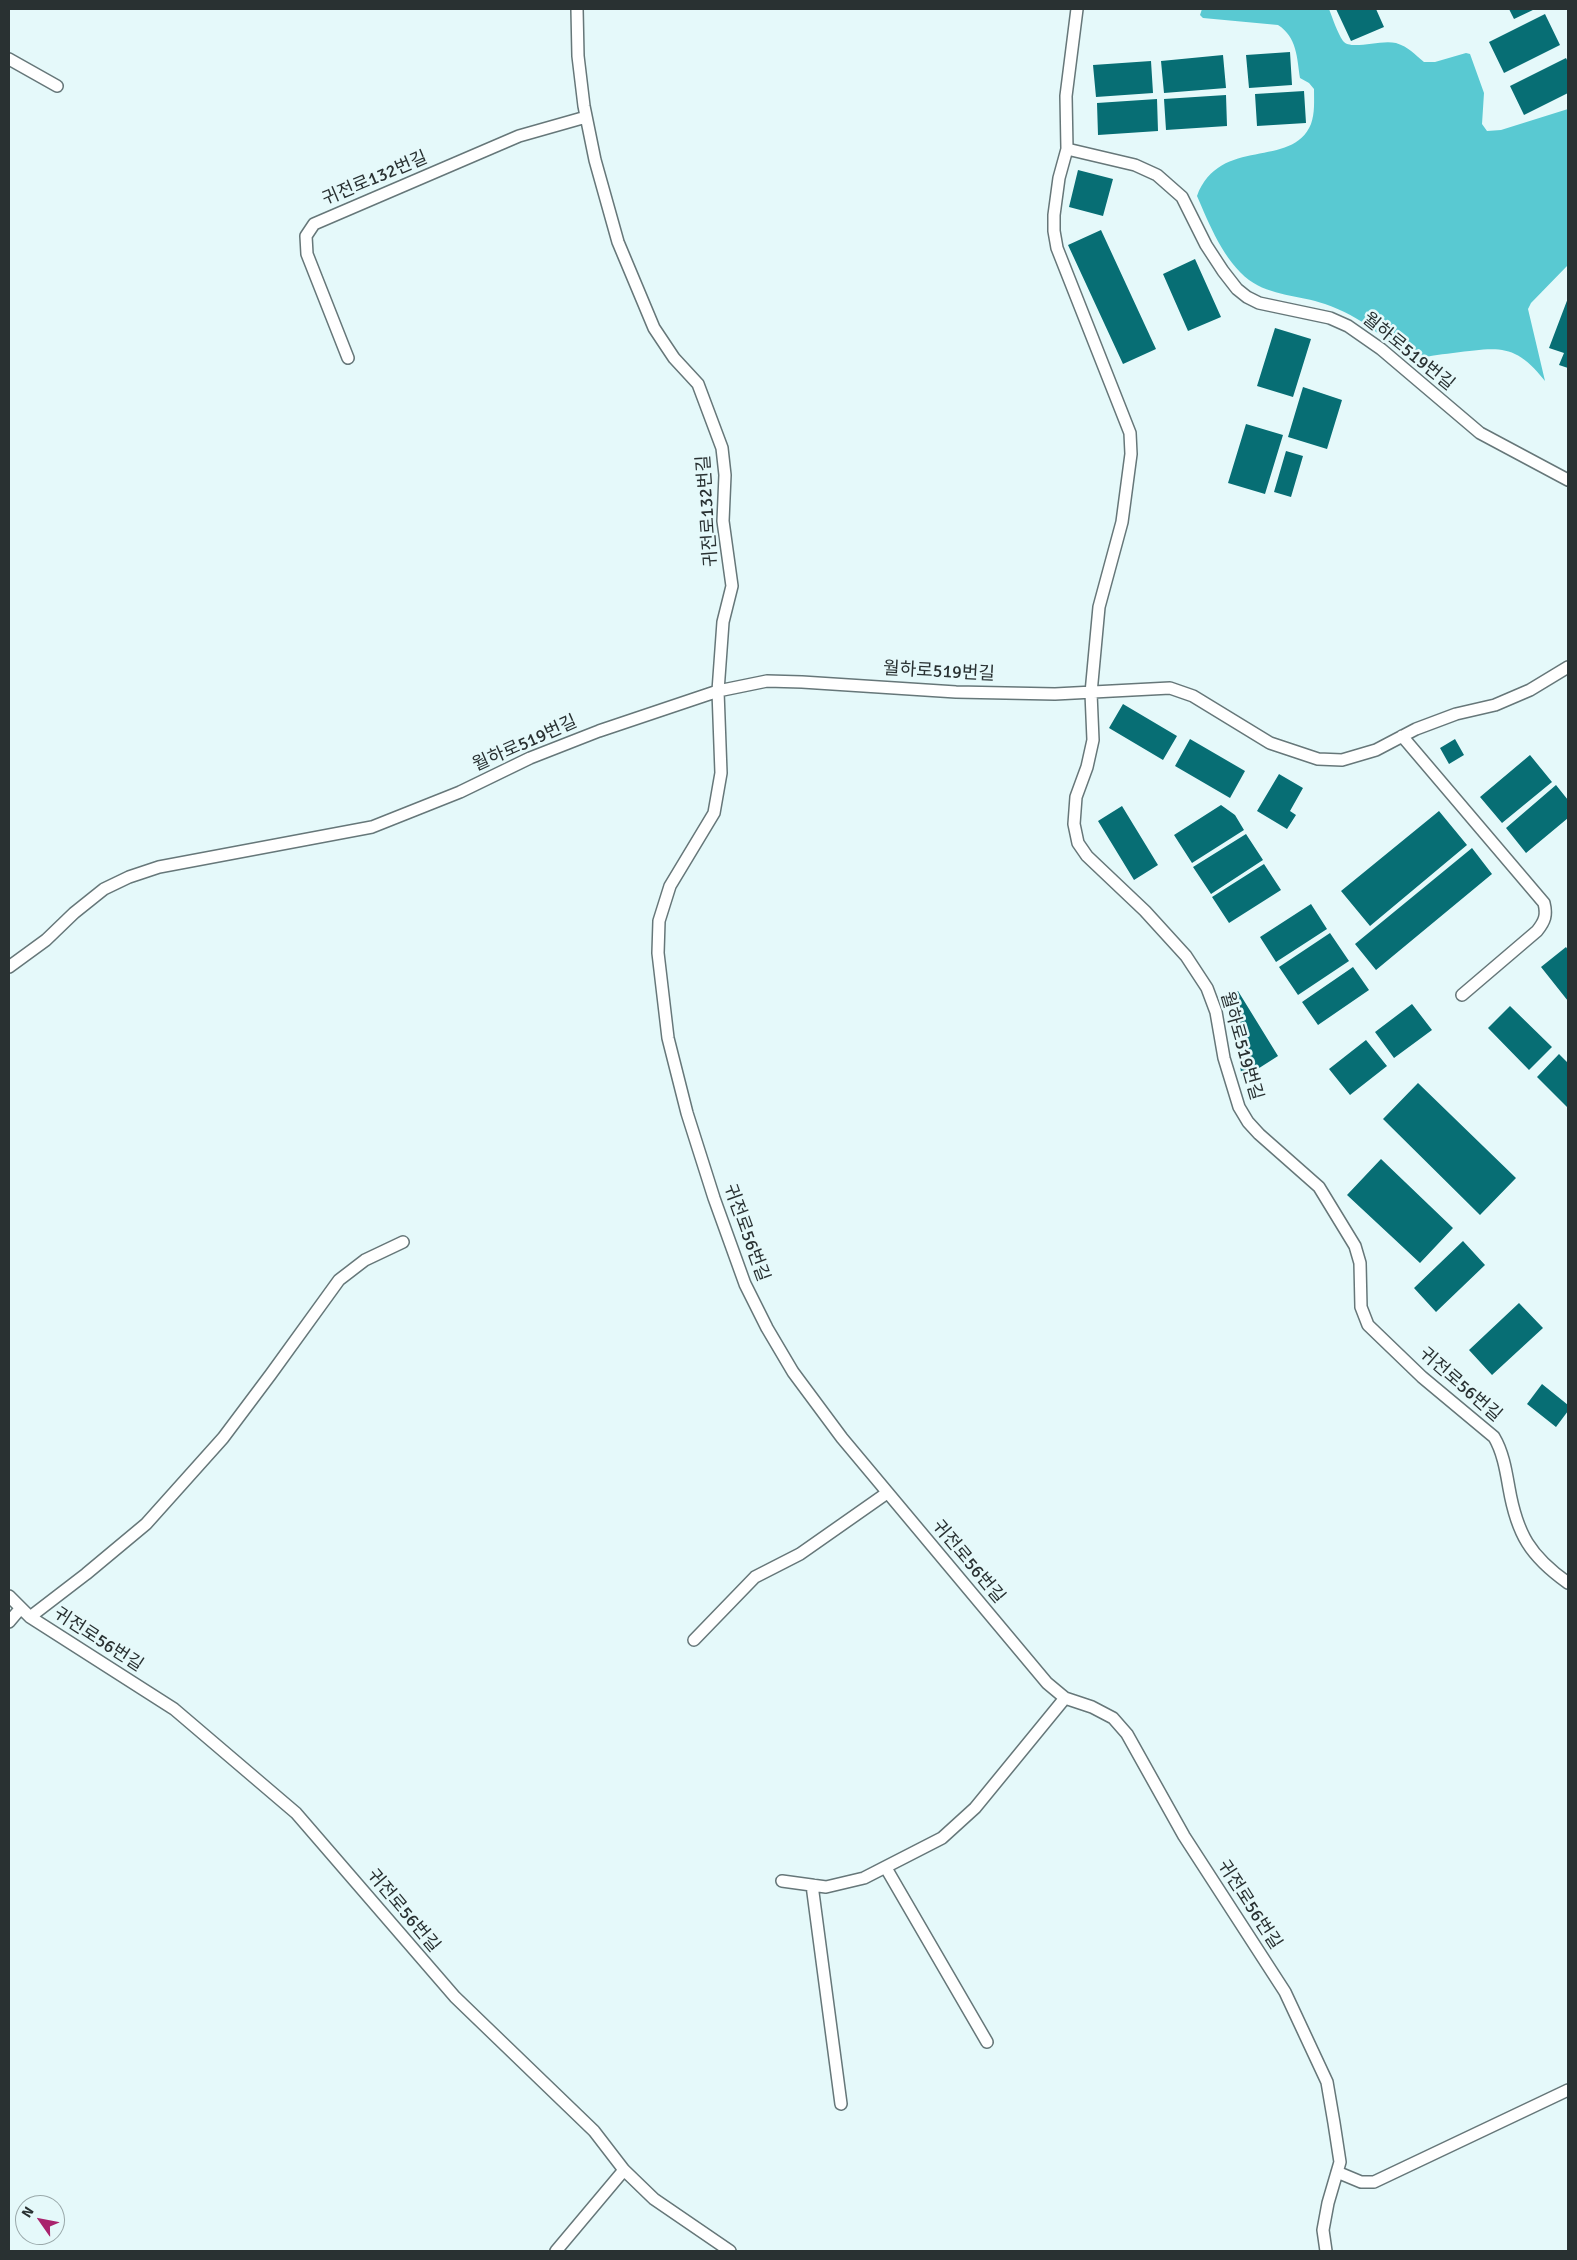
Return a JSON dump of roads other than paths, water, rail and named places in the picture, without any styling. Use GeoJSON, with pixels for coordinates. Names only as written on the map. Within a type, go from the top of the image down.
{"type":"FeatureCollection","features":[{"type":"Feature","properties":{"kind":"lane","name":"귀전로132번길"},"geometry":{"type":"LineString","coordinates":[[577,9],[578,56],[586,117],[595,160],[618,242],[654,328],[674,358],[698,384],[722,448],[725,475],[723,521],[732,586],[723,622],[718,691]]}},
{"type":"Feature","properties":{"kind":"lane","name":"월하로519번길"},"geometry":{"type":"LineString","coordinates":[[1077,9],[1066,96],[1066,150],[1059,178],[1054,232],[1057,248],[1130,433],[1131,454],[1122,522],[1099,607],[1091,693],[1093,740],[1087,768],[1076,798],[1074,824],[1078,843],[1087,856],[1146,910],[1186,956],[1207,988],[1216,1012],[1226,1065],[1239,1108],[1259,1134],[1319,1187],[1355,1246],[1360,1264],[1361,1307],[1368,1325]]}},
{"type":"Feature","properties":{"kind":"lane"},"geometry":{"type":"LineString","coordinates":[[9,58],[57,86]]}},
{"type":"Feature","properties":{"kind":"lane","name":"귀전로132번길"},"geometry":{"type":"LineString","coordinates":[[348,358],[307,254],[306,236],[314,224],[520,136],[586,117]]}},
{"type":"Feature","properties":{"kind":"lane","name":"월하로519번길"},"geometry":{"type":"LineString","coordinates":[[1066,150],[1135,165],[1157,175],[1182,197],[1206,245],[1237,289],[1247,297],[1259,303],[1322,316],[1348,326],[1381,349],[1480,433],[1568,480]]}},
{"type":"Feature","properties":{"kind":"lane","name":"월하로519번길"},"geometry":{"type":"LineString","coordinates":[[9,967],[46,940],[104,889],[129,877],[189,861],[372,827],[460,792],[530,758],[599,730],[718,691],[767,682],[956,692],[1091,693],[1170,688],[1193,696],[1270,743],[1318,759],[1342,760],[1376,750],[1402,736],[1456,714],[1495,705],[1530,690],[1568,667]]}},
{"type":"Feature","properties":{"kind":"lane","name":"귀전로56번길"},"geometry":{"type":"LineString","coordinates":[[718,691],[720,773],[714,813],[670,886],[659,921],[658,953],[668,1038],[687,1113],[714,1198],[745,1284],[767,1328],[793,1372],[842,1438],[1047,1684],[1065,1698],[1092,1707],[1113,1718],[1127,1734],[1184,1836],[1285,1992],[1327,2082],[1340,2162],[1328,2202],[1323,2230],[1326,2251]]}},
{"type":"Feature","properties":{"kind":"lane"},"geometry":{"type":"LineString","coordinates":[[1402,736],[1544,903],[1546,913],[1544,922],[1537,931],[1462,995]]}},
{"type":"Feature","properties":{"kind":"lane","name":"귀전로56번길"},"geometry":{"type":"LineString","coordinates":[[30,1617],[146,1524],[223,1438],[272,1374],[339,1280],[365,1260],[403,1242]]}},
{"type":"Feature","properties":{"kind":"lane","name":"귀전로56번길"},"geometry":{"type":"LineString","coordinates":[[1368,1325],[1422,1378],[1494,1437],[1500,1447],[1513,1511],[1522,1536],[1533,1554],[1568,1583]]}},
{"type":"Feature","properties":{"kind":"lane"},"geometry":{"type":"LineString","coordinates":[[694,1640],[755,1577],[800,1554],[887,1493]]}},
{"type":"Feature","properties":{"kind":"lane","name":"귀전로56번길"},"geometry":{"type":"LineString","coordinates":[[9,1596],[30,1617],[174,1709],[296,1813],[455,1997],[594,2131],[624,2170],[654,2199],[730,2251]]}},
{"type":"Feature","properties":{"kind":"lane"},"geometry":{"type":"LineString","coordinates":[[9,1622],[20,1609]]}},
{"type":"Feature","properties":{"kind":"lane"},"geometry":{"type":"LineString","coordinates":[[782,1881],[826,1887],[864,1878],[942,1838],[975,1808],[1065,1698]]}},
{"type":"Feature","properties":{"kind":"lane"},"geometry":{"type":"LineString","coordinates":[[886,1868],[987,2042]]}},
{"type":"Feature","properties":{"kind":"lane"},"geometry":{"type":"LineString","coordinates":[[812,1885],[841,2104]]}},
{"type":"Feature","properties":{"kind":"lane"},"geometry":{"type":"LineString","coordinates":[[1337,2172],[1361,2182],[1374,2182],[1568,2090]]}},
{"type":"Feature","properties":{"kind":"lane"},"geometry":{"type":"LineString","coordinates":[[556,2251],[624,2170]]}}]}
